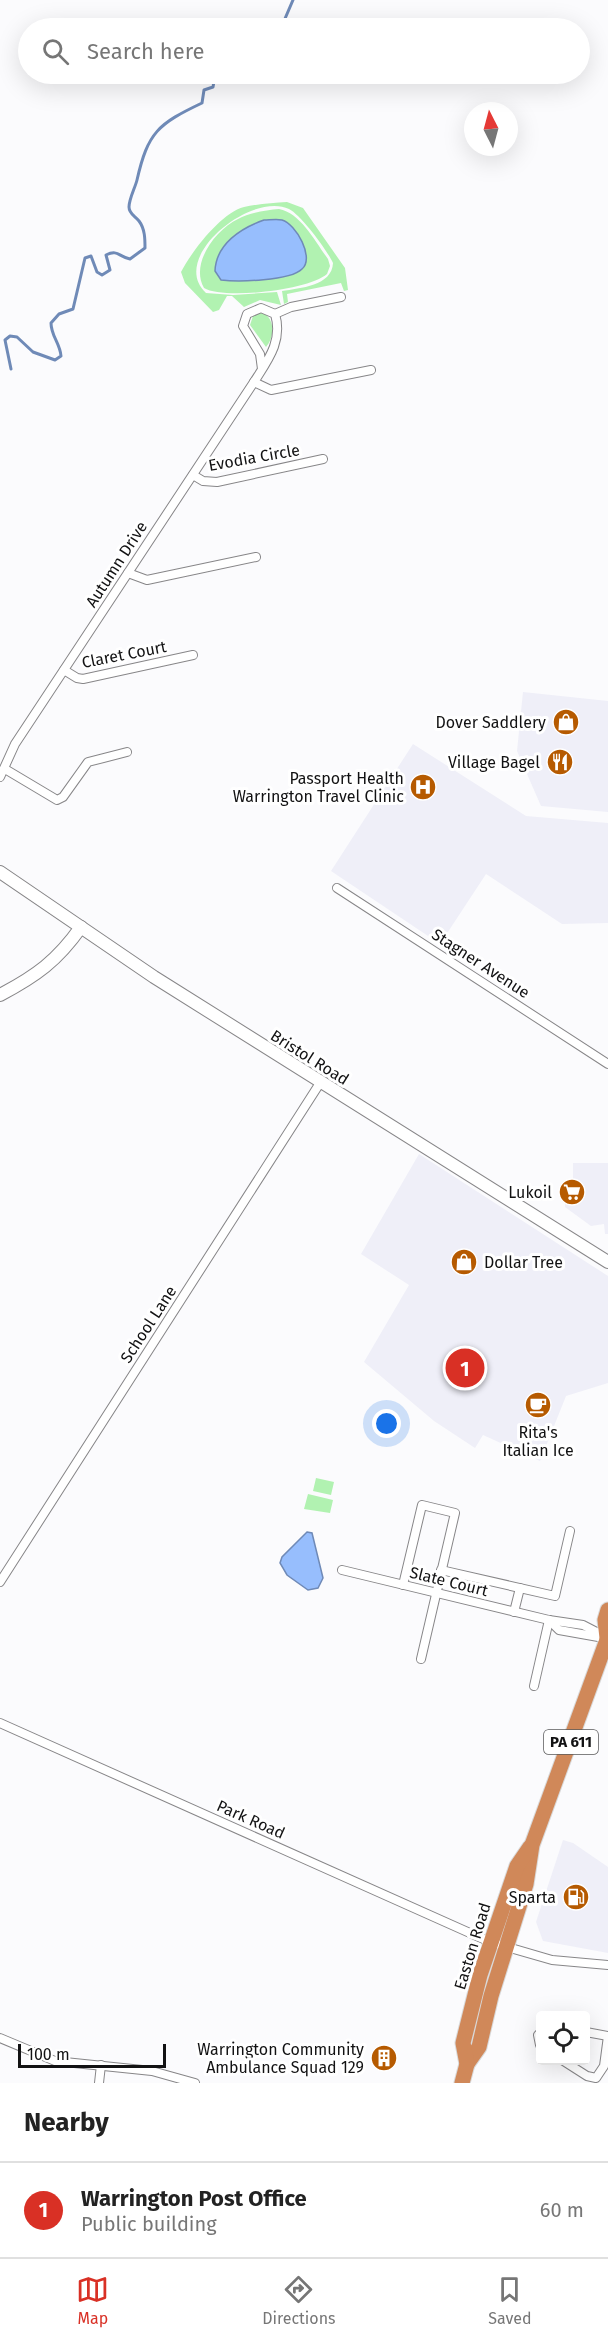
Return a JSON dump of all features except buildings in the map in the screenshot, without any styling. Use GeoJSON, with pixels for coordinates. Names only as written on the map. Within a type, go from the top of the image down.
{"type":"FeatureCollection","features":[{"type":"Feature","properties":{"kind":"highway","name":"Easton Road"},"geometry":{"type":"LineString","coordinates":[[462,2083],[467,2064],[479,2047],[526,1884],[532,1845],[608,1638],[605,1620],[608,1610]]}},
{"type":"Feature","properties":{"kind":"highway","name":"Easton Road"},"geometry":{"type":"LineString","coordinates":[[467,2064],[463,2043],[490,1942],[517,1866],[532,1845]]}},
{"type":"Feature","properties":{"kind":"main road","name":"Bristol Road"},"geometry":{"type":"LineString","coordinates":[[0,872],[153,977],[608,1262]]}},
{"type":"Feature","properties":{"kind":"main road"},"geometry":{"type":"LineString","coordinates":[[0,995],[49,965],[63,952],[81,927]]}},
{"type":"Feature","properties":{"kind":"street"},"geometry":{"type":"LineString","coordinates":[[262,369],[260,354],[244,330],[244,319],[250,312],[258,308],[268,309],[275,314],[291,307],[341,297]]}},
{"type":"Feature","properties":{"kind":"street","name":"Autumn Drive"},"geometry":{"type":"LineString","coordinates":[[2,773],[15,744],[262,369],[276,341],[275,314]]}},
{"type":"Feature","properties":{"kind":"street"},"geometry":{"type":"LineString","coordinates":[[254,382],[271,390],[371,370]]}},
{"type":"Feature","properties":{"kind":"street","name":"Evodia Circle"},"geometry":{"type":"LineString","coordinates":[[193,475],[203,481],[215,482],[322,459]]}},
{"type":"Feature","properties":{"kind":"street"},"geometry":{"type":"LineString","coordinates":[[128,573],[147,580],[256,557]]}},
{"type":"Feature","properties":{"kind":"street","name":"Claret Court"},"geometry":{"type":"LineString","coordinates":[[64,670],[82,679],[193,655]]}},
{"type":"Feature","properties":{"kind":"street"},"geometry":{"type":"LineString","coordinates":[[2,773],[57,800],[63,797],[88,762],[127,752]]}},
{"type":"Feature","properties":{"kind":"street","name":"Stagner Avenue"},"geometry":{"type":"LineString","coordinates":[[337,888],[608,1064]]}},
{"type":"Feature","properties":{"kind":"street","name":"School Lane"},"geometry":{"type":"LineString","coordinates":[[0,1582],[320,1083]]}},
{"type":"Feature","properties":{"kind":"street"},"geometry":{"type":"LineString","coordinates":[[403,1585],[422,1506],[455,1513],[421,1659]]}},
{"type":"Feature","properties":{"kind":"street"},"geometry":{"type":"LineString","coordinates":[[441,1570],[555,1596],[570,1532]]}},
{"type":"Feature","properties":{"kind":"street","name":"Slate Court"},"geometry":{"type":"LineString","coordinates":[[342,1570],[549,1620],[559,1630],[608,1638]]}},
{"type":"Feature","properties":{"kind":"street"},"geometry":{"type":"LineString","coordinates":[[514,1612],[520,1588]]}},
{"type":"Feature","properties":{"kind":"street"},"geometry":{"type":"LineString","coordinates":[[534,1686],[549,1620]]}},
{"type":"Feature","properties":{"kind":"street","name":"Park Road"},"geometry":{"type":"LineString","coordinates":[[0,1723],[490,1942],[552,1960],[608,1965]]}},
{"type":"Feature","properties":{"kind":"street"},"geometry":{"type":"LineString","coordinates":[[569,2065],[587,2076],[596,2078],[604,2066],[608,2036],[590,2033]]}},
{"type":"Feature","properties":{"kind":"street"},"geometry":{"type":"LineString","coordinates":[[0,2038],[55,2061],[163,2073],[195,2083]]}},
{"type":"Feature","properties":{"kind":"street"},"geometry":{"type":"LineString","coordinates":[[99,2083],[101,2065]]}},
{"type":"Feature","properties":{"kind":"shaded area"},"geometry":{"type":"Polygon","coordinates":[[[523,692],[608,701],[608,812],[541,806],[517,751],[523,692]]]}},
{"type":"Feature","properties":{"kind":"shaded area"},"geometry":{"type":"Polygon","coordinates":[[[413,744],[526,816],[608,823],[608,923],[562,924],[486,874],[440,944],[331,871],[413,744]]]}},
{"type":"Feature","properties":{"kind":"shaded area"},"geometry":{"type":"Polygon","coordinates":[[[419,1154],[608,1276],[608,1383],[566,1396],[540,1461],[483,1435],[475,1448],[434,1421],[364,1362],[409,1285],[361,1254],[419,1154]]]}},
{"type":"Feature","properties":{"kind":"shaded area"},"geometry":{"type":"Polygon","coordinates":[[[573,1163],[608,1163],[608,1234],[605,1234],[604,1224],[591,1226],[565,1207],[565,1184],[573,1183],[573,1163]]]}},
{"type":"Feature","properties":{"kind":"shaded area"},"geometry":{"type":"Polygon","coordinates":[[[563,1840],[573,1843],[608,1867],[608,1953],[543,1941],[536,1922],[563,1840]]]}},
{"type":"Feature","properties":{"kind":"green space"},"geometry":{"type":"Polygon","coordinates":[[[287,202],[303,208],[345,268],[348,290],[344,291],[341,283],[287,294],[288,302],[284,304],[282,291],[306,287],[321,281],[331,271],[333,263],[320,242],[300,218],[289,209],[273,206],[236,218],[219,231],[206,246],[198,263],[197,279],[206,293],[233,295],[277,292],[281,305],[260,300],[244,307],[232,296],[227,296],[219,310],[213,312],[185,283],[181,272],[192,254],[217,225],[235,211],[249,206],[287,202]]]}},
{"type":"Feature","properties":{"kind":"green space"},"geometry":{"type":"Polygon","coordinates":[[[279,209],[294,216],[313,237],[328,259],[330,266],[327,274],[303,285],[266,292],[229,293],[214,292],[204,288],[200,279],[200,269],[213,239],[238,219],[263,211],[279,209]]]}},
{"type":"Feature","properties":{"kind":"green space"},"geometry":{"type":"Polygon","coordinates":[[[262,312],[269,319],[272,328],[271,338],[266,347],[250,325],[253,316],[262,312]]]}},
{"type":"Feature","properties":{"kind":"green space"},"geometry":{"type":"Polygon","coordinates":[[[316,1478],[334,1482],[331,1495],[313,1491],[316,1478]]]}},
{"type":"Feature","properties":{"kind":"green space"},"geometry":{"type":"Polygon","coordinates":[[[308,1494],[333,1500],[330,1513],[304,1509],[308,1494]]]}},
{"type":"Feature","properties":{"kind":"water"},"geometry":{"type":"Polygon","coordinates":[[[264,220],[282,220],[298,234],[306,257],[302,269],[296,273],[276,278],[251,281],[221,280],[215,271],[216,261],[225,245],[231,238],[264,220]]]}},
{"type":"Feature","properties":{"kind":"water"},"geometry":{"type":"Polygon","coordinates":[[[307,1532],[312,1533],[323,1578],[318,1588],[308,1590],[287,1575],[280,1563],[282,1557],[307,1532]]]}},
{"type":"Feature","properties":{"kind":"waterway"},"geometry":{"type":"LineString","coordinates":[[285,18],[293,0]]}},
{"type":"Feature","properties":{"kind":"waterway"},"geometry":{"type":"LineString","coordinates":[[11,369],[5,340],[10,336],[17,337],[33,352],[55,360],[61,356],[51,323],[59,314],[73,309],[85,258],[91,256],[97,272],[102,275],[110,270],[106,255],[116,253],[130,259],[145,248],[142,227],[129,207],[146,151],[157,131],[175,117],[202,103],[204,90],[213,87],[214,84]]}},
{"type":"Feature","properties":{"kind":"place","name":"Dover Saddlery"},"geometry":{"type":"Point","coordinates":[566,722]}},
{"type":"Feature","properties":{"kind":"place","name":"Village Bagel"},"geometry":{"type":"Point","coordinates":[560,762]}},
{"type":"Feature","properties":{"kind":"place","name":"Passport Health Warrington Travel Clinic"},"geometry":{"type":"Point","coordinates":[423,787]}},
{"type":"Feature","properties":{"kind":"place","name":"Lukoil"},"geometry":{"type":"Point","coordinates":[572,1192]}},
{"type":"Feature","properties":{"kind":"place","name":"Dollar Tree"},"geometry":{"type":"Point","coordinates":[464,1262]}},
{"type":"Feature","properties":{"kind":"place","name":"Warrington Post Office"},"geometry":{"type":"Point","coordinates":[465,1368]}},
{"type":"Feature","properties":{"kind":"place","name":"Rita's Italian Ice"},"geometry":{"type":"Point","coordinates":[538,1405]}},
{"type":"Feature","properties":{"kind":"place","name":"Sparta"},"geometry":{"type":"Point","coordinates":[576,1897]}},
{"type":"Feature","properties":{"kind":"place","name":"Warrington Community Ambulance Squad 129"},"geometry":{"type":"Point","coordinates":[384,2058]}}]}
